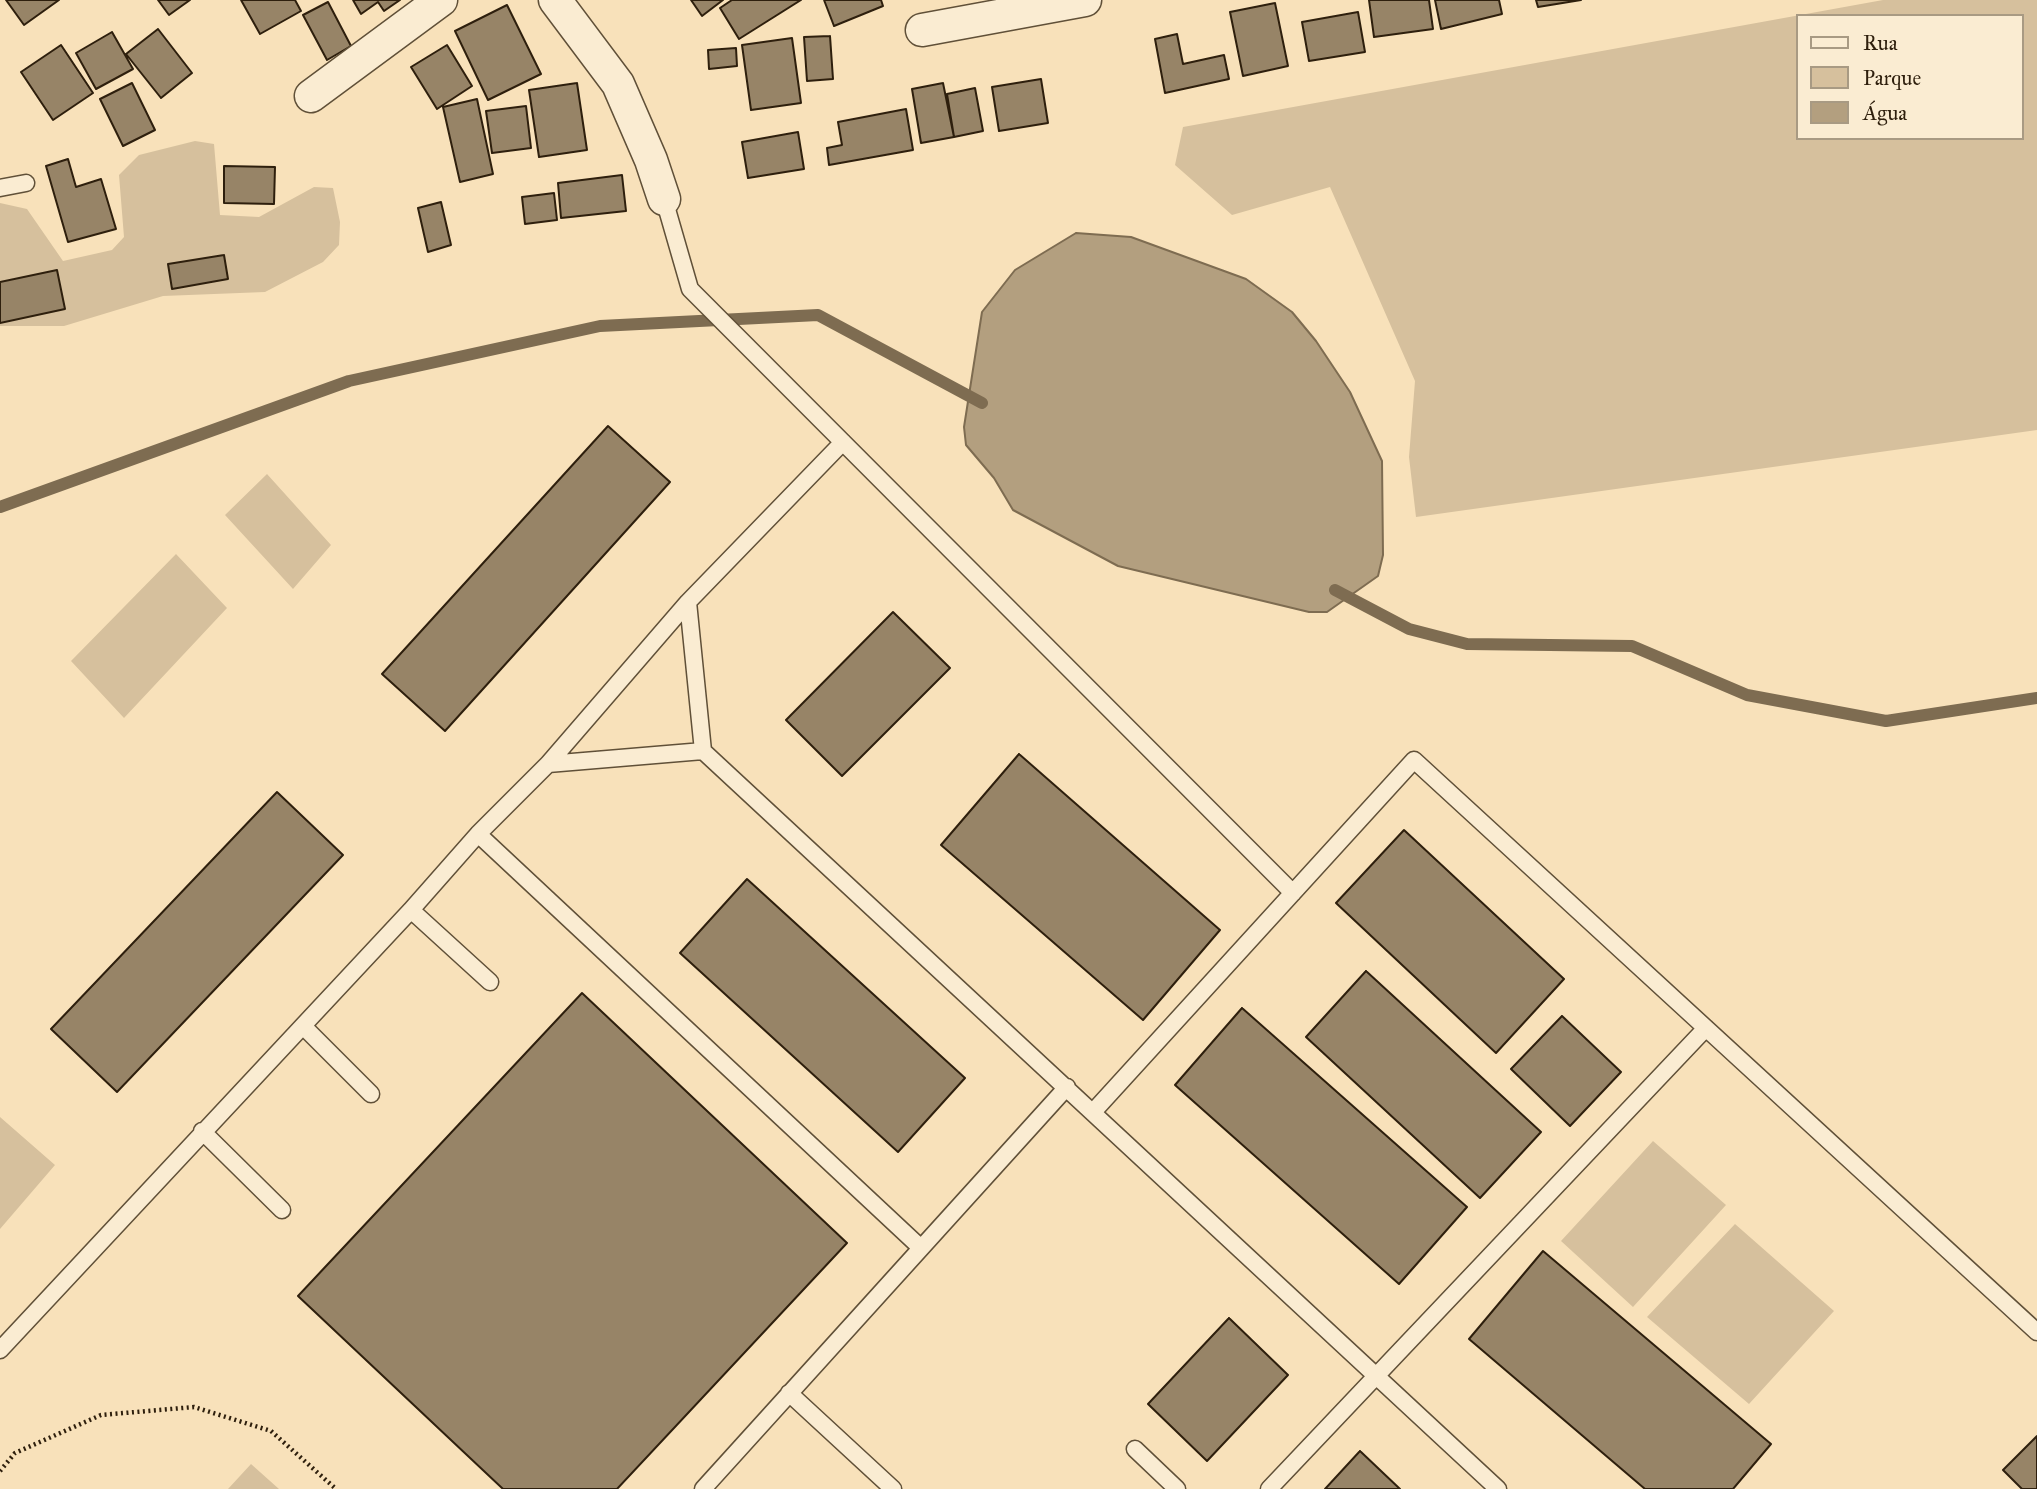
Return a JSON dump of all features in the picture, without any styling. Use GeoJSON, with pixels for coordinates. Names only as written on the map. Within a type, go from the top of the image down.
{"type":"FeatureCollection","features":[{"type":"Feature","properties":{"kind":"street"},"geometry":{"type":"LineString","coordinates":[[311,96],[441,0]]}},
{"type":"Feature","properties":{"kind":"street"},"geometry":{"type":"LineString","coordinates":[[555,0],[618,84],[651,160],[664,199]]}},
{"type":"Feature","properties":{"kind":"street"},"geometry":{"type":"LineString","coordinates":[[922,30],[1085,0]]}},
{"type":"Feature","properties":{"kind":"lane"},"geometry":{"type":"LineString","coordinates":[[0,188],[26,183]]}},
{"type":"Feature","properties":{"kind":"lane"},"geometry":{"type":"LineString","coordinates":[[664,199],[690,289],[1293,893]]}},
{"type":"Feature","properties":{"kind":"lane"},"geometry":{"type":"LineString","coordinates":[[0,1350],[478,834],[548,764],[688,603],[843,442]]}},
{"type":"Feature","properties":{"kind":"lane"},"geometry":{"type":"LineString","coordinates":[[688,603],[703,751],[1499,1489]]}},
{"type":"Feature","properties":{"kind":"lane"},"geometry":{"type":"LineString","coordinates":[[548,764],[703,751]]}},
{"type":"Feature","properties":{"kind":"lane"},"geometry":{"type":"LineString","coordinates":[[1093,1112],[1414,760],[2037,1332]]}},
{"type":"Feature","properties":{"kind":"lane"},"geometry":{"type":"LineString","coordinates":[[478,834],[921,1248]]}},
{"type":"Feature","properties":{"kind":"lane"},"geometry":{"type":"LineString","coordinates":[[411,909],[490,982]]}},
{"type":"Feature","properties":{"kind":"lane"},"geometry":{"type":"LineString","coordinates":[[303,1026],[372,1094]]}},
{"type":"Feature","properties":{"kind":"lane"},"geometry":{"type":"LineString","coordinates":[[1269,1489],[1706,1028]]}},
{"type":"Feature","properties":{"kind":"lane"},"geometry":{"type":"LineString","coordinates":[[703,1489],[1066,1087]]}},
{"type":"Feature","properties":{"kind":"lane"},"geometry":{"type":"LineString","coordinates":[[202,1131],[282,1210]]}},
{"type":"Feature","properties":{"kind":"lane"},"geometry":{"type":"LineString","coordinates":[[789,1393],[893,1489]]}},
{"type":"Feature","properties":{"kind":"lane"},"geometry":{"type":"LineString","coordinates":[[1135,1449],[1177,1489]]}},
{"type":"Feature","properties":{"kind":"path"},"geometry":{"type":"LineString","coordinates":[[0,1471],[15,1453],[102,1415],[194,1407],[271,1431],[336,1489]]}},
{"type":"Feature","properties":{"kind":"green space"},"geometry":{"type":"Polygon","coordinates":[[[1883,0],[2037,0],[2037,430],[1416,517],[1409,457],[1415,381],[1330,187],[1232,215],[1175,165],[1183,127],[1796,16],[1796,140],[2023,140],[2023,14],[1806,14],[1883,0]]]}},
{"type":"Feature","properties":{"kind":"green space"},"geometry":{"type":"Polygon","coordinates":[[[195,141],[214,144],[220,215],[259,217],[314,187],[333,188],[340,222],[339,245],[323,262],[265,292],[163,296],[64,326],[0,326],[0,203],[27,209],[63,261],[112,250],[124,237],[119,175],[139,155],[195,141]]]}},
{"type":"Feature","properties":{"kind":"green space"},"geometry":{"type":"Polygon","coordinates":[[[267,474],[331,545],[293,589],[225,515],[267,474]]]}},
{"type":"Feature","properties":{"kind":"green space"},"geometry":{"type":"Polygon","coordinates":[[[176,554],[227,608],[124,718],[71,661],[176,554]]]}},
{"type":"Feature","properties":{"kind":"green space"},"geometry":{"type":"Polygon","coordinates":[[[0,1117],[55,1165],[0,1229],[0,1117]]]}},
{"type":"Feature","properties":{"kind":"green space"},"geometry":{"type":"Polygon","coordinates":[[[1653,1141],[1726,1205],[1633,1307],[1561,1241],[1653,1141]]]}},
{"type":"Feature","properties":{"kind":"green space"},"geometry":{"type":"Polygon","coordinates":[[[1735,1224],[1834,1311],[1749,1404],[1647,1317],[1735,1224]]]}},
{"type":"Feature","properties":{"kind":"green space"},"geometry":{"type":"Polygon","coordinates":[[[251,1464],[279,1489],[228,1489],[251,1464]]]}},
{"type":"Feature","properties":{"kind":"water"},"geometry":{"type":"Polygon","coordinates":[[[1076,233],[1131,237],[1246,279],[1292,312],[1316,341],[1350,392],[1382,461],[1383,555],[1378,576],[1327,612],[1309,612],[1118,566],[1013,510],[994,478],[966,445],[964,427],[982,312],[1015,270],[1076,233]]]}},
{"type":"Feature","properties":{"kind":"building"},"geometry":{"type":"Polygon","coordinates":[[[6,0],[59,0],[24,25],[6,0]]]}},
{"type":"Feature","properties":{"kind":"building"},"geometry":{"type":"Polygon","coordinates":[[[158,0],[190,0],[169,15],[158,0]]]}},
{"type":"Feature","properties":{"kind":"building"},"geometry":{"type":"Polygon","coordinates":[[[241,0],[295,0],[301,11],[260,34],[241,0]]]}},
{"type":"Feature","properties":{"kind":"building"},"geometry":{"type":"Polygon","coordinates":[[[353,0],[400,0],[384,11],[378,2],[361,14],[353,0]]]}},
{"type":"Feature","properties":{"kind":"building"},"geometry":{"type":"Polygon","coordinates":[[[691,0],[723,0],[702,16],[691,0]]]}},
{"type":"Feature","properties":{"kind":"building"},"geometry":{"type":"Polygon","coordinates":[[[732,0],[801,0],[739,39],[720,8],[732,0]]]}},
{"type":"Feature","properties":{"kind":"building"},"geometry":{"type":"Polygon","coordinates":[[[824,0],[881,0],[883,6],[834,26],[824,0]]]}},
{"type":"Feature","properties":{"kind":"building"},"geometry":{"type":"Polygon","coordinates":[[[1369,0],[1429,0],[1433,29],[1374,37],[1369,0]]]}},
{"type":"Feature","properties":{"kind":"building"},"geometry":{"type":"Polygon","coordinates":[[[1435,0],[1499,0],[1502,14],[1441,29],[1435,0]]]}},
{"type":"Feature","properties":{"kind":"building"},"geometry":{"type":"Polygon","coordinates":[[[1536,0],[1581,0],[1538,7],[1536,0]]]}},
{"type":"Feature","properties":{"kind":"building"},"geometry":{"type":"Polygon","coordinates":[[[328,2],[351,46],[327,60],[303,15],[328,2]]]}},
{"type":"Feature","properties":{"kind":"building"},"geometry":{"type":"Polygon","coordinates":[[[1275,3],[1288,66],[1243,76],[1230,12],[1275,3]]]}},
{"type":"Feature","properties":{"kind":"building"},"geometry":{"type":"Polygon","coordinates":[[[507,5],[541,74],[488,100],[455,31],[507,5]]]}},
{"type":"Feature","properties":{"kind":"building"},"geometry":{"type":"Polygon","coordinates":[[[1358,12],[1365,52],[1309,61],[1302,22],[1358,12]]]}},
{"type":"Feature","properties":{"kind":"building"},"geometry":{"type":"Polygon","coordinates":[[[158,29],[192,73],[161,98],[126,54],[158,29]]]}},
{"type":"Feature","properties":{"kind":"building"},"geometry":{"type":"Polygon","coordinates":[[[112,32],[133,69],[96,89],[76,53],[112,32]]]}},
{"type":"Feature","properties":{"kind":"building"},"geometry":{"type":"Polygon","coordinates":[[[1177,34],[1183,64],[1224,55],[1229,79],[1165,93],[1155,39],[1177,34]]]}},
{"type":"Feature","properties":{"kind":"building"},"geometry":{"type":"Polygon","coordinates":[[[830,36],[833,79],[807,81],[804,37],[830,36]]]}},
{"type":"Feature","properties":{"kind":"building"},"geometry":{"type":"Polygon","coordinates":[[[792,38],[801,103],[751,110],[742,45],[792,38]]]}},
{"type":"Feature","properties":{"kind":"building"},"geometry":{"type":"Polygon","coordinates":[[[61,45],[93,93],[53,120],[21,72],[61,45]]]}},
{"type":"Feature","properties":{"kind":"building"},"geometry":{"type":"Polygon","coordinates":[[[447,45],[472,86],[437,109],[411,67],[447,45]]]}},
{"type":"Feature","properties":{"kind":"building"},"geometry":{"type":"Polygon","coordinates":[[[736,48],[737,66],[709,69],[708,50],[736,48]]]}},
{"type":"Feature","properties":{"kind":"building"},"geometry":{"type":"Polygon","coordinates":[[[1041,79],[1048,123],[999,131],[992,87],[1041,79]]]}},
{"type":"Feature","properties":{"kind":"building"},"geometry":{"type":"Polygon","coordinates":[[[132,83],[155,130],[123,146],[100,99],[132,83]]]}},
{"type":"Feature","properties":{"kind":"building"},"geometry":{"type":"Polygon","coordinates":[[[577,83],[587,150],[539,157],[529,90],[577,83]]]}},
{"type":"Feature","properties":{"kind":"building"},"geometry":{"type":"Polygon","coordinates":[[[943,83],[954,137],[921,143],[912,89],[943,83]]]}},
{"type":"Feature","properties":{"kind":"building"},"geometry":{"type":"Polygon","coordinates":[[[975,88],[983,131],[954,137],[947,94],[975,88]]]}},
{"type":"Feature","properties":{"kind":"building"},"geometry":{"type":"Polygon","coordinates":[[[477,99],[493,174],[460,182],[443,107],[477,99]]]}},
{"type":"Feature","properties":{"kind":"building"},"geometry":{"type":"Polygon","coordinates":[[[526,106],[531,148],[492,153],[486,111],[526,106]]]}},
{"type":"Feature","properties":{"kind":"building"},"geometry":{"type":"Polygon","coordinates":[[[906,109],[913,150],[829,165],[827,148],[842,145],[838,122],[906,109]]]}},
{"type":"Feature","properties":{"kind":"building"},"geometry":{"type":"Polygon","coordinates":[[[798,132],[804,169],[748,178],[742,142],[798,132]]]}},
{"type":"Feature","properties":{"kind":"building"},"geometry":{"type":"Polygon","coordinates":[[[68,159],[76,187],[101,179],[116,229],[68,242],[46,166],[68,159]]]}},
{"type":"Feature","properties":{"kind":"building"},"geometry":{"type":"Polygon","coordinates":[[[224,166],[275,167],[274,204],[224,203],[224,166]]]}},
{"type":"Feature","properties":{"kind":"building"},"geometry":{"type":"Polygon","coordinates":[[[622,175],[626,211],[561,218],[558,183],[622,175]]]}},
{"type":"Feature","properties":{"kind":"building"},"geometry":{"type":"Polygon","coordinates":[[[554,193],[557,220],[525,224],[522,197],[554,193]]]}},
{"type":"Feature","properties":{"kind":"building"},"geometry":{"type":"Polygon","coordinates":[[[441,202],[451,245],[428,252],[418,208],[441,202]]]}},
{"type":"Feature","properties":{"kind":"building"},"geometry":{"type":"Polygon","coordinates":[[[224,255],[228,279],[172,289],[168,264],[224,255]]]}},
{"type":"Feature","properties":{"kind":"building"},"geometry":{"type":"Polygon","coordinates":[[[57,270],[65,309],[0,323],[0,282],[57,270]]]}},
{"type":"Feature","properties":{"kind":"building"},"geometry":{"type":"Polygon","coordinates":[[[608,426],[670,482],[445,731],[382,674],[608,426]]]}},
{"type":"Feature","properties":{"kind":"building"},"geometry":{"type":"Polygon","coordinates":[[[893,612],[950,668],[842,776],[786,720],[893,612]]]}},
{"type":"Feature","properties":{"kind":"building"},"geometry":{"type":"Polygon","coordinates":[[[1019,754],[1220,930],[1143,1020],[941,845],[1019,754]]]}},
{"type":"Feature","properties":{"kind":"building"},"geometry":{"type":"Polygon","coordinates":[[[277,792],[343,855],[117,1092],[51,1029],[277,792]]]}},
{"type":"Feature","properties":{"kind":"building"},"geometry":{"type":"Polygon","coordinates":[[[1404,830],[1564,979],[1496,1053],[1336,903],[1404,830]]]}},
{"type":"Feature","properties":{"kind":"building"},"geometry":{"type":"Polygon","coordinates":[[[747,879],[965,1078],[898,1152],[680,953],[747,879]]]}},
{"type":"Feature","properties":{"kind":"building"},"geometry":{"type":"Polygon","coordinates":[[[1366,971],[1541,1132],[1480,1198],[1306,1037],[1366,971]]]}},
{"type":"Feature","properties":{"kind":"building"},"geometry":{"type":"Polygon","coordinates":[[[582,993],[847,1243],[617,1489],[503,1489],[298,1296],[582,993]]]}},
{"type":"Feature","properties":{"kind":"building"},"geometry":{"type":"Polygon","coordinates":[[[1242,1008],[1467,1207],[1399,1284],[1175,1085],[1242,1008]]]}},
{"type":"Feature","properties":{"kind":"building"},"geometry":{"type":"Polygon","coordinates":[[[1562,1016],[1621,1072],[1570,1126],[1511,1069],[1562,1016]]]}},
{"type":"Feature","properties":{"kind":"building"},"geometry":{"type":"Polygon","coordinates":[[[1543,1251],[1771,1444],[1733,1489],[1645,1489],[1469,1339],[1543,1251]]]}},
{"type":"Feature","properties":{"kind":"building"},"geometry":{"type":"Polygon","coordinates":[[[1229,1318],[1288,1375],[1207,1461],[1148,1404],[1229,1318]]]}},
{"type":"Feature","properties":{"kind":"building"},"geometry":{"type":"Polygon","coordinates":[[[2037,1436],[2037,1489],[2022,1489],[2003,1470],[2037,1436]]]}},
{"type":"Feature","properties":{"kind":"building"},"geometry":{"type":"Polygon","coordinates":[[[1360,1451],[1400,1489],[1325,1489],[1360,1451]]]}},
{"type":"Feature","properties":{"kind":"waterway"},"geometry":{"type":"LineString","coordinates":[[0,507],[349,381],[600,326],[818,315],[982,403]]}},
{"type":"Feature","properties":{"kind":"waterway"},"geometry":{"type":"LineString","coordinates":[[1335,590],[1409,629],[1467,644],[1632,646],[1747,695],[1886,721],[2037,698]]}}]}
